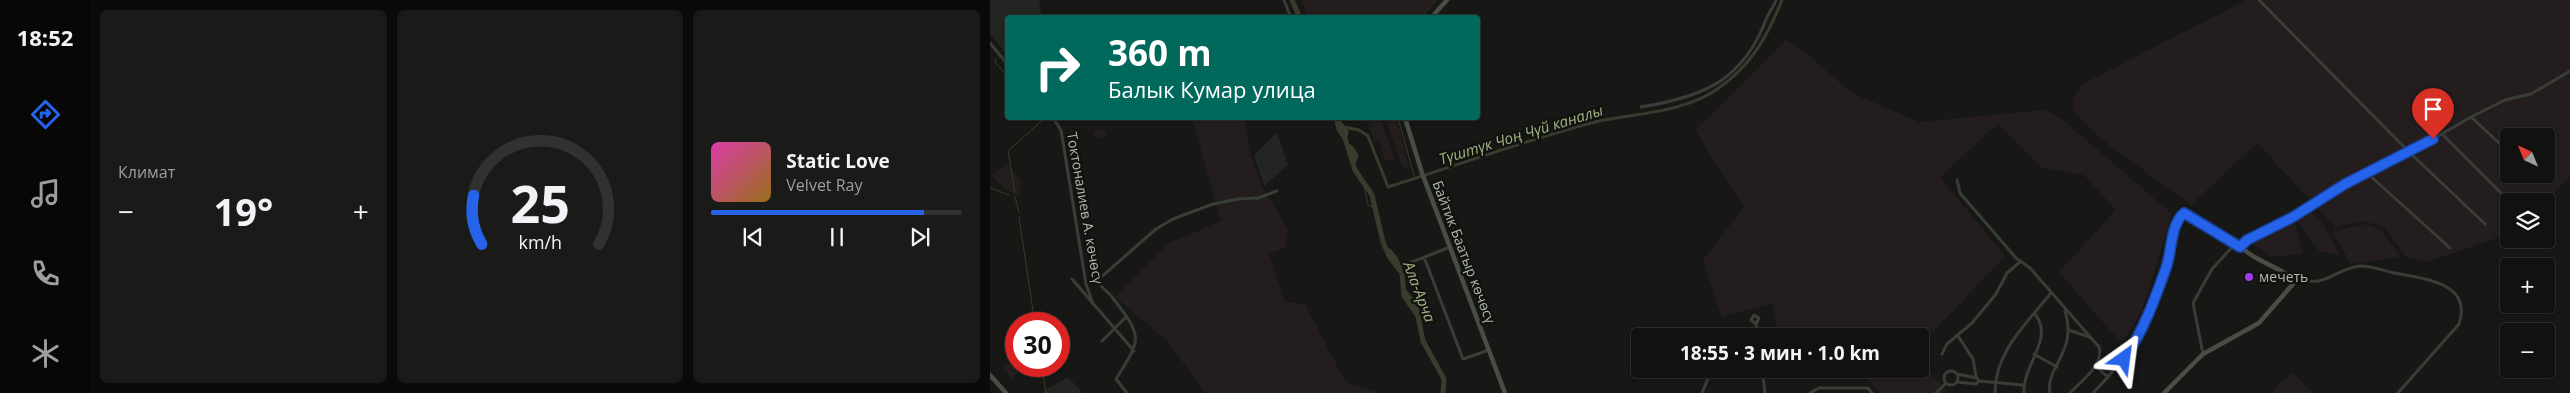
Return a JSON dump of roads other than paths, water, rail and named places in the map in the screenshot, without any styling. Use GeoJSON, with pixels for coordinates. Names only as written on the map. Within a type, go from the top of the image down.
{"type":"FeatureCollection","features":[{"type":"Feature","properties":{"kind":"main road"},"geometry":{"type":"LineString","coordinates":[[1434,15],[1447,0]]}},
{"type":"Feature","properties":{"kind":"main road","name":"Байтик Баатыр көчөсү"},"geometry":{"type":"LineString","coordinates":[[1406,120],[1423,176],[1505,393]]}},
{"type":"Feature","properties":{"kind":"main road"},"geometry":{"type":"LineString","coordinates":[[2164,393],[2203,354],[2259,323],[2293,284],[2294,280],[2249,255],[2240,247]]}},
{"type":"Feature","properties":{"kind":"main road"},"geometry":{"type":"LineString","coordinates":[[990,375],[1006,393]]}},
{"type":"Feature","properties":{"kind":"street"},"geometry":{"type":"LineString","coordinates":[[1284,0],[1290,15]]}},
{"type":"Feature","properties":{"kind":"street"},"geometry":{"type":"LineString","coordinates":[[1641,107],[1683,99],[1707,89],[1729,76],[1750,54],[1776,0]]}},
{"type":"Feature","properties":{"kind":"street"},"geometry":{"type":"LineString","coordinates":[[2259,0],[2408,151],[2484,224]]}},
{"type":"Feature","properties":{"kind":"street"},"geometry":{"type":"LineString","coordinates":[[990,43],[1005,61]]}},
{"type":"Feature","properties":{"kind":"street"},"geometry":{"type":"LineString","coordinates":[[2093,393],[2129,352],[2148,315],[2167,266],[2177,222],[2181,215],[2186,213],[2240,247],[2247,240],[2293,217],[2367,173],[2442,134],[2471,116],[2505,100],[2531,94],[2570,71]]}},
{"type":"Feature","properties":{"kind":"street"},"geometry":{"type":"LineString","coordinates":[[2471,116],[2500,143]]}},
{"type":"Feature","properties":{"kind":"street","name":"Токтоналиев А. көчөсү"},"geometry":{"type":"LineString","coordinates":[[1054,120],[1061,130],[1085,278],[1093,304]]}},
{"type":"Feature","properties":{"kind":"street"},"geometry":{"type":"LineString","coordinates":[[2442,134],[2501,193]]}},
{"type":"Feature","properties":{"kind":"street"},"geometry":{"type":"LineString","coordinates":[[2367,173],[2450,248]]}},
{"type":"Feature","properties":{"kind":"street"},"geometry":{"type":"LineString","coordinates":[[1957,180],[1960,193],[2020,262],[2030,268],[2100,350],[2100,358],[2070,393]]}},
{"type":"Feature","properties":{"kind":"street"},"geometry":{"type":"LineString","coordinates":[[1127,393],[1116,380],[1134,351],[1136,346],[1135,333],[1112,297],[1101,287],[1099,279],[1156,229],[1172,219],[1213,204],[1238,199],[1258,198],[1277,191]]}},
{"type":"Feature","properties":{"kind":"street"},"geometry":{"type":"LineString","coordinates":[[2203,354],[2193,303],[2212,269],[2235,244]]}},
{"type":"Feature","properties":{"kind":"street"},"geometry":{"type":"LineString","coordinates":[[1402,266],[1451,247]]}},
{"type":"Feature","properties":{"kind":"street"},"geometry":{"type":"LineString","coordinates":[[1424,257],[1463,358],[1489,350]]}},
{"type":"Feature","properties":{"kind":"street"},"geometry":{"type":"LineString","coordinates":[[1942,354],[1947,344],[1958,336],[1996,294],[2007,273],[2020,262]]}},
{"type":"Feature","properties":{"kind":"street"},"geometry":{"type":"LineString","coordinates":[[2294,280],[2318,281],[2331,277],[2339,270],[2362,266],[2428,279],[2444,284],[2455,294],[2461,304],[2462,315],[2459,324],[2398,393]]}},
{"type":"Feature","properties":{"kind":"street"},"geometry":{"type":"LineString","coordinates":[[1076,284],[1081,283],[1085,278]]}},
{"type":"Feature","properties":{"kind":"street"},"geometry":{"type":"LineString","coordinates":[[1072,279],[1134,351]]}},
{"type":"Feature","properties":{"kind":"street"},"geometry":{"type":"LineString","coordinates":[[1995,393],[1997,372],[2005,352],[2051,293]]}},
{"type":"Feature","properties":{"kind":"street"},"geometry":{"type":"LineString","coordinates":[[2050,393],[2050,382],[2066,350],[2069,330],[2064,309]]}},
{"type":"Feature","properties":{"kind":"street"},"geometry":{"type":"LineString","coordinates":[[2024,393],[2023,385],[2026,371],[2042,336],[2040,322],[2034,314]]}},
{"type":"Feature","properties":{"kind":"street"},"geometry":{"type":"LineString","coordinates":[[1102,341],[1126,317]]}},
{"type":"Feature","properties":{"kind":"street"},"geometry":{"type":"LineString","coordinates":[[1756,324],[1757,328]]}},
{"type":"Feature","properties":{"kind":"street"},"geometry":{"type":"LineString","coordinates":[[2069,330],[2090,337]]}},
{"type":"Feature","properties":{"kind":"street"},"geometry":{"type":"LineString","coordinates":[[1958,336],[1973,359],[1976,377],[1979,381]]}},
{"type":"Feature","properties":{"kind":"street"},"geometry":{"type":"LineString","coordinates":[[2034,354],[2057,367]]}},
{"type":"Feature","properties":{"kind":"street"},"geometry":{"type":"LineString","coordinates":[[2094,366],[2108,378]]}},
{"type":"Feature","properties":{"kind":"street"},"geometry":{"type":"LineString","coordinates":[[1936,393],[1946,383],[1947,373],[1953,372],[1976,377]]}},
{"type":"Feature","properties":{"kind":"street"},"geometry":{"type":"LineString","coordinates":[[1957,374],[1957,382]]}},
{"type":"Feature","properties":{"kind":"street"},"geometry":{"type":"LineString","coordinates":[[1702,393],[1708,378]]}},
{"type":"Feature","properties":{"kind":"street"},"geometry":{"type":"LineString","coordinates":[[1763,378],[1765,393]]}},
{"type":"Feature","properties":{"kind":"street"},"geometry":{"type":"LineString","coordinates":[[1946,383],[1953,385],[1957,382],[1976,384],[1979,381],[2023,385]]}},
{"type":"Feature","properties":{"kind":"street"},"geometry":{"type":"LineString","coordinates":[[1810,393],[1819,388],[1868,388],[1872,393]]}},
{"type":"Feature","properties":{"kind":"waterway","name":"Ала-Арча"},"geometry":{"type":"LineString","coordinates":[[1292,0],[1299,15]]}},
{"type":"Feature","properties":{"kind":"waterway"},"geometry":{"type":"LineString","coordinates":[[1424,15],[1436,0]]}},
{"type":"Feature","properties":{"kind":"waterway","name":"Түштүк Чоң Чүй каналы"},"geometry":{"type":"LineString","coordinates":[[1343,127],[1359,130],[1368,136],[1388,187],[1591,123],[1655,112],[1687,104],[1716,90],[1739,72],[1756,51],[1770,27],[1782,0]]}},
{"type":"Feature","properties":{"kind":"waterway"},"geometry":{"type":"LineString","coordinates":[[995,59],[1005,74]]}},
{"type":"Feature","properties":{"kind":"waterway"},"geometry":{"type":"LineString","coordinates":[[1015,193],[1008,151],[1043,120]]}},
{"type":"Feature","properties":{"kind":"waterway","name":"Ала-Арча"},"geometry":{"type":"LineString","coordinates":[[1337,120],[1346,132],[1345,138],[1355,170],[1372,195],[1383,242],[1390,258],[1402,273],[1404,296],[1418,316],[1423,341],[1444,379],[1443,393]]}},
{"type":"Feature","properties":{"kind":"waterway"},"geometry":{"type":"LineString","coordinates":[[1399,120],[1415,179]]}},
{"type":"Feature","properties":{"kind":"waterway","name":"Ала-Арча"},"geometry":{"type":"LineString","coordinates":[[1337,121],[1339,129],[1345,138]]}},
{"type":"Feature","properties":{"kind":"waterway"},"geometry":{"type":"LineString","coordinates":[[1350,147],[1356,155],[1353,163]]}},
{"type":"Feature","properties":{"kind":"waterway"},"geometry":{"type":"LineString","coordinates":[[1363,182],[1368,205],[1376,208]]}},
{"type":"Feature","properties":{"kind":"waterway"},"geometry":{"type":"LineString","coordinates":[[990,188],[1009,195]]}},
{"type":"Feature","properties":{"kind":"waterway"},"geometry":{"type":"LineString","coordinates":[[1015,197],[1019,213]]}},
{"type":"Feature","properties":{"kind":"waterway"},"geometry":{"type":"LineString","coordinates":[[1019,217],[1033,311]]}},
{"type":"Feature","properties":{"kind":"waterway","name":"Ала-Арча"},"geometry":{"type":"LineString","coordinates":[[1389,251],[1399,267]]}},
{"type":"Feature","properties":{"kind":"waterway","name":"Ала-Арча"},"geometry":{"type":"LineString","coordinates":[[1404,291],[1413,302],[1417,311]]}},
{"type":"Feature","properties":{"kind":"waterway"},"geometry":{"type":"LineString","coordinates":[[1044,377],[1046,393]]}},
{"type":"Feature","properties":{"kind":"place","name":"мечеть"},"geometry":{"type":"Point","coordinates":[2249,277]}}]}
